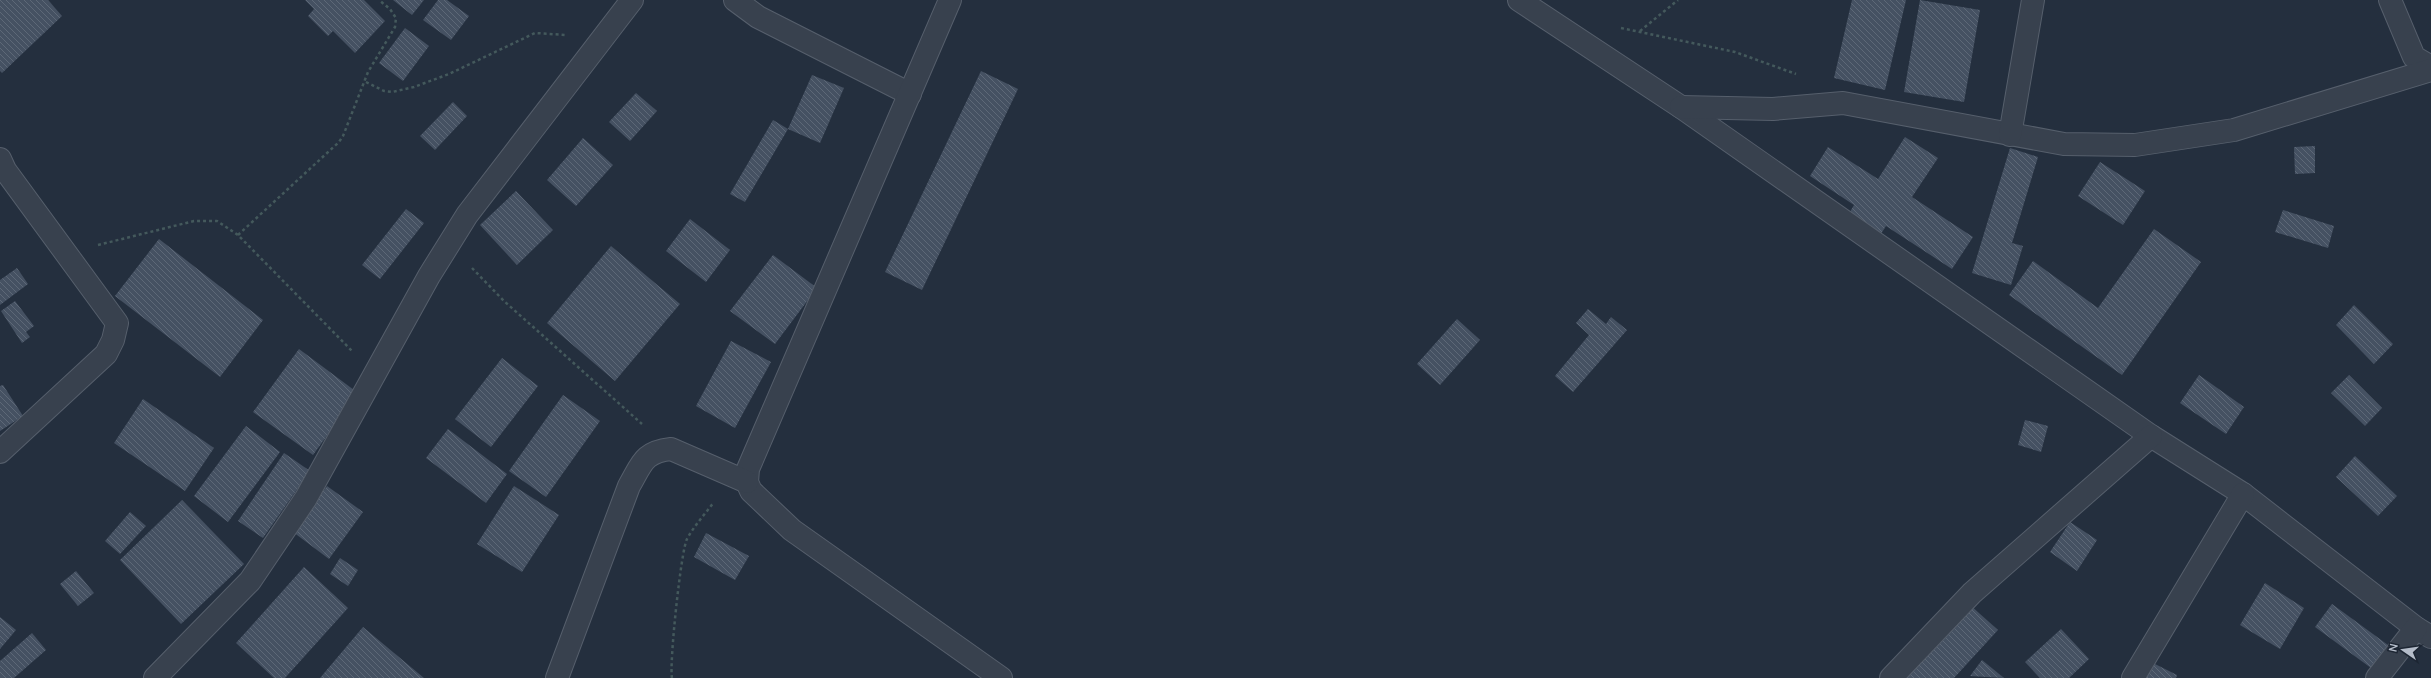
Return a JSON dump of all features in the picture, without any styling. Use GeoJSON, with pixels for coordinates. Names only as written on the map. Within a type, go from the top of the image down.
{"type":"FeatureCollection","features":[{"type":"Feature","properties":{"kind":"street"},"geometry":{"type":"LineString","coordinates":[[155,678],[250,581],[306,498],[429,276],[467,214],[632,0]]}},
{"type":"Feature","properties":{"kind":"street"},"geometry":{"type":"LineString","coordinates":[[735,0],[758,16],[910,94]]}},
{"type":"Feature","properties":{"kind":"street"},"geometry":{"type":"LineString","coordinates":[[740,480],[748,469],[950,0]]}},
{"type":"Feature","properties":{"kind":"street"},"geometry":{"type":"LineString","coordinates":[[1519,0],[1681,107],[2151,436],[2243,494],[2424,633],[2377,678]]}},
{"type":"Feature","properties":{"kind":"street"},"geometry":{"type":"LineString","coordinates":[[2010,134],[2033,0]]}},
{"type":"Feature","properties":{"kind":"street"},"geometry":{"type":"LineString","coordinates":[[2390,0],[2414,57],[2431,67]]}},
{"type":"Feature","properties":{"kind":"street"},"geometry":{"type":"LineString","coordinates":[[1681,107],[1773,109],[1843,103],[2064,144],[2135,145],[2234,130],[2431,70]]}},
{"type":"Feature","properties":{"kind":"street"},"geometry":{"type":"LineString","coordinates":[[0,159],[5,170],[117,323],[113,340],[106,354],[0,452]]}},
{"type":"Feature","properties":{"kind":"street"},"geometry":{"type":"LineString","coordinates":[[1891,678],[1972,593],[2151,436]]}},
{"type":"Feature","properties":{"kind":"street"},"geometry":{"type":"LineString","coordinates":[[557,678],[629,486],[646,457],[660,450],[671,450],[740,480],[792,530],[1001,678]]}},
{"type":"Feature","properties":{"kind":"street"},"geometry":{"type":"LineString","coordinates":[[2133,678],[2243,494]]}},
{"type":"Feature","properties":{"kind":"path"},"geometry":{"type":"LineString","coordinates":[[238,235],[339,142],[366,82],[368,72],[395,27],[396,18],[390,9],[380,0]]}},
{"type":"Feature","properties":{"kind":"path"},"geometry":{"type":"LineString","coordinates":[[1640,31],[1678,0]]}},
{"type":"Feature","properties":{"kind":"path"},"geometry":{"type":"LineString","coordinates":[[1618,28],[1640,31],[1735,52],[1797,74]]}},
{"type":"Feature","properties":{"kind":"path"},"geometry":{"type":"LineString","coordinates":[[366,82],[384,91],[392,92],[414,87],[449,74],[535,33],[558,33],[600,42]]}},
{"type":"Feature","properties":{"kind":"path"},"geometry":{"type":"LineString","coordinates":[[65,253],[194,221],[217,221],[238,235],[374,374]]}},
{"type":"Feature","properties":{"kind":"path"},"geometry":{"type":"LineString","coordinates":[[449,245],[504,301],[671,450]]}},
{"type":"Feature","properties":{"kind":"path"},"geometry":{"type":"LineString","coordinates":[[672,678],[670,670],[671,650],[686,540],[740,480]]}},
{"type":"Feature","properties":{"kind":"building"},"geometry":{"type":"Polygon","coordinates":[[[0,0],[48,0],[62,16],[2,73],[0,71],[0,0]]]}},
{"type":"Feature","properties":{"kind":"building"},"geometry":{"type":"Polygon","coordinates":[[[305,0],[364,0],[385,21],[355,53],[333,31],[328,36],[308,16],[314,9],[305,0]]]}},
{"type":"Feature","properties":{"kind":"building"},"geometry":{"type":"Polygon","coordinates":[[[393,0],[424,0],[412,15],[393,0]]]}},
{"type":"Feature","properties":{"kind":"building"},"geometry":{"type":"Polygon","coordinates":[[[438,0],[447,0],[469,16],[451,40],[423,20],[438,0]]]}},
{"type":"Feature","properties":{"kind":"building"},"geometry":{"type":"Polygon","coordinates":[[[1852,0],[1906,0],[1885,90],[1834,78],[1852,0]]]}},
{"type":"Feature","properties":{"kind":"building"},"geometry":{"type":"Polygon","coordinates":[[[1920,0],[1980,10],[1964,102],[1904,92],[1920,0]]]}},
{"type":"Feature","properties":{"kind":"building"},"geometry":{"type":"Polygon","coordinates":[[[405,28],[429,46],[403,81],[379,63],[405,28]]]}},
{"type":"Feature","properties":{"kind":"building"},"geometry":{"type":"Polygon","coordinates":[[[981,71],[1018,89],[922,290],[885,272],[981,71]]]}},
{"type":"Feature","properties":{"kind":"building"},"geometry":{"type":"Polygon","coordinates":[[[812,75],[844,88],[820,143],[788,129],[812,75]]]}},
{"type":"Feature","properties":{"kind":"building"},"geometry":{"type":"Polygon","coordinates":[[[636,93],[657,111],[630,141],[609,122],[636,93]]]}},
{"type":"Feature","properties":{"kind":"building"},"geometry":{"type":"Polygon","coordinates":[[[453,102],[467,116],[435,150],[420,136],[453,102]]]}},
{"type":"Feature","properties":{"kind":"building"},"geometry":{"type":"Polygon","coordinates":[[[773,120],[788,129],[745,202],[730,194],[773,120]]]}},
{"type":"Feature","properties":{"kind":"building"},"geometry":{"type":"Polygon","coordinates":[[[1905,137],[1938,158],[1912,197],[1973,237],[1952,269],[1886,226],[1879,237],[1847,217],[1854,205],[1810,176],[1828,147],[1878,179],[1905,137]]]}},
{"type":"Feature","properties":{"kind":"building"},"geometry":{"type":"Polygon","coordinates":[[[583,138],[613,165],[576,206],[547,180],[583,138]]]}},
{"type":"Feature","properties":{"kind":"building"},"geometry":{"type":"Polygon","coordinates":[[[2315,146],[2315,173],[2295,174],[2294,147],[2315,146]]]}},
{"type":"Feature","properties":{"kind":"building"},"geometry":{"type":"Polygon","coordinates":[[[2010,148],[2038,157],[2012,243],[2023,246],[2011,285],[1972,273],[2010,148]]]}},
{"type":"Feature","properties":{"kind":"building"},"geometry":{"type":"Polygon","coordinates":[[[2100,162],[2145,191],[2123,225],[2078,196],[2100,162]]]}},
{"type":"Feature","properties":{"kind":"building"},"geometry":{"type":"Polygon","coordinates":[[[516,191],[553,230],[517,265],[480,225],[516,191]]]}},
{"type":"Feature","properties":{"kind":"building"},"geometry":{"type":"Polygon","coordinates":[[[406,209],[424,223],[380,279],[362,265],[406,209]]]}},
{"type":"Feature","properties":{"kind":"building"},"geometry":{"type":"Polygon","coordinates":[[[2283,210],[2334,226],[2328,248],[2275,232],[2283,210]]]}},
{"type":"Feature","properties":{"kind":"building"},"geometry":{"type":"Polygon","coordinates":[[[690,219],[730,250],[706,282],[666,251],[690,219]]]}},
{"type":"Feature","properties":{"kind":"building"},"geometry":{"type":"Polygon","coordinates":[[[2154,229],[2201,262],[2122,375],[2009,295],[2033,261],[2098,308],[2154,229]]]}},
{"type":"Feature","properties":{"kind":"building"},"geometry":{"type":"Polygon","coordinates":[[[159,239],[263,320],[220,377],[115,296],[159,239]]]}},
{"type":"Feature","properties":{"kind":"building"},"geometry":{"type":"Polygon","coordinates":[[[611,246],[680,304],[615,381],[547,323],[611,246]]]}},
{"type":"Feature","properties":{"kind":"building"},"geometry":{"type":"Polygon","coordinates":[[[773,255],[817,288],[775,344],[730,311],[773,255]]]}},
{"type":"Feature","properties":{"kind":"building"},"geometry":{"type":"Polygon","coordinates":[[[17,268],[28,284],[0,305],[0,280],[17,268]]]}},
{"type":"Feature","properties":{"kind":"building"},"geometry":{"type":"Polygon","coordinates":[[[15,301],[34,326],[26,332],[30,337],[22,343],[1,311],[15,301]]]}},
{"type":"Feature","properties":{"kind":"building"},"geometry":{"type":"Polygon","coordinates":[[[2354,305],[2393,344],[2374,364],[2336,325],[2354,305]]]}},
{"type":"Feature","properties":{"kind":"building"},"geometry":{"type":"Polygon","coordinates":[[[1588,309],[1606,324],[1611,317],[1627,330],[1573,392],[1555,376],[1589,335],[1576,323],[1588,309]]]}},
{"type":"Feature","properties":{"kind":"building"},"geometry":{"type":"Polygon","coordinates":[[[1457,319],[1480,340],[1440,385],[1417,364],[1457,319]]]}},
{"type":"Feature","properties":{"kind":"building"},"geometry":{"type":"Polygon","coordinates":[[[731,341],[771,362],[735,428],[696,406],[731,341]]]}},
{"type":"Feature","properties":{"kind":"building"},"geometry":{"type":"Polygon","coordinates":[[[299,349],[358,393],[313,455],[253,412],[299,349]]]}},
{"type":"Feature","properties":{"kind":"building"},"geometry":{"type":"Polygon","coordinates":[[[502,358],[538,386],[491,447],[455,419],[502,358]]]}},
{"type":"Feature","properties":{"kind":"building"},"geometry":{"type":"Polygon","coordinates":[[[2199,375],[2244,407],[2226,434],[2180,403],[2199,375]]]}},
{"type":"Feature","properties":{"kind":"building"},"geometry":{"type":"Polygon","coordinates":[[[2349,375],[2382,408],[2365,426],[2331,393],[2349,375]]]}},
{"type":"Feature","properties":{"kind":"building"},"geometry":{"type":"Polygon","coordinates":[[[3,385],[23,416],[0,431],[0,386],[3,385]]]}},
{"type":"Feature","properties":{"kind":"building"},"geometry":{"type":"Polygon","coordinates":[[[563,395],[600,421],[546,497],[509,471],[563,395]]]}},
{"type":"Feature","properties":{"kind":"building"},"geometry":{"type":"Polygon","coordinates":[[[143,399],[214,448],[185,491],[114,443],[143,399]]]}},
{"type":"Feature","properties":{"kind":"building"},"geometry":{"type":"Polygon","coordinates":[[[2025,420],[2048,426],[2041,452],[2018,445],[2025,420]]]}},
{"type":"Feature","properties":{"kind":"building"},"geometry":{"type":"Polygon","coordinates":[[[246,426],[280,452],[228,522],[194,496],[246,426]]]}},
{"type":"Feature","properties":{"kind":"building"},"geometry":{"type":"Polygon","coordinates":[[[448,429],[507,474],[486,503],[426,458],[448,429]]]}},
{"type":"Feature","properties":{"kind":"building"},"geometry":{"type":"Polygon","coordinates":[[[284,453],[310,471],[263,538],[238,521],[284,453]]]}},
{"type":"Feature","properties":{"kind":"building"},"geometry":{"type":"Polygon","coordinates":[[[2355,456],[2397,496],[2378,516],[2336,477],[2355,456]]]}},
{"type":"Feature","properties":{"kind":"building"},"geometry":{"type":"Polygon","coordinates":[[[327,486],[363,512],[329,559],[293,532],[327,486]]]}},
{"type":"Feature","properties":{"kind":"building"},"geometry":{"type":"Polygon","coordinates":[[[514,486],[559,515],[522,572],[477,544],[514,486]]]}},
{"type":"Feature","properties":{"kind":"building"},"geometry":{"type":"Polygon","coordinates":[[[182,500],[244,564],[181,624],[120,560],[182,500]]]}},
{"type":"Feature","properties":{"kind":"building"},"geometry":{"type":"Polygon","coordinates":[[[130,512],[146,526],[120,554],[105,541],[130,512]]]}},
{"type":"Feature","properties":{"kind":"building"},"geometry":{"type":"Polygon","coordinates":[[[2070,522],[2097,540],[2077,571],[2050,552],[2070,522]]]}},
{"type":"Feature","properties":{"kind":"building"},"geometry":{"type":"Polygon","coordinates":[[[706,533],[749,556],[735,580],[694,557],[706,533]]]}},
{"type":"Feature","properties":{"kind":"building"},"geometry":{"type":"Polygon","coordinates":[[[340,558],[358,570],[348,586],[330,574],[340,558]]]}},
{"type":"Feature","properties":{"kind":"building"},"geometry":{"type":"Polygon","coordinates":[[[304,567],[348,608],[285,678],[274,678],[236,643],[304,567]]]}},
{"type":"Feature","properties":{"kind":"building"},"geometry":{"type":"Polygon","coordinates":[[[76,571],[94,593],[78,606],[60,584],[76,571]]]}},
{"type":"Feature","properties":{"kind":"building"},"geometry":{"type":"Polygon","coordinates":[[[2265,583],[2304,608],[2280,649],[2240,625],[2265,583]]]}},
{"type":"Feature","properties":{"kind":"building"},"geometry":{"type":"Polygon","coordinates":[[[2332,604],[2388,645],[2371,668],[2315,627],[2332,604]]]}},
{"type":"Feature","properties":{"kind":"building"},"geometry":{"type":"Polygon","coordinates":[[[1970,605],[1998,630],[1954,678],[1903,678],[1970,605]]]}},
{"type":"Feature","properties":{"kind":"building"},"geometry":{"type":"Polygon","coordinates":[[[0,617],[16,630],[0,649],[0,617]]]}},
{"type":"Feature","properties":{"kind":"building"},"geometry":{"type":"Polygon","coordinates":[[[363,627],[424,678],[320,678],[363,627]]]}},
{"type":"Feature","properties":{"kind":"building"},"geometry":{"type":"Polygon","coordinates":[[[2061,629],[2089,659],[2069,678],[2040,678],[2025,662],[2061,629]]]}},
{"type":"Feature","properties":{"kind":"building"},"geometry":{"type":"Polygon","coordinates":[[[32,633],[46,650],[14,678],[0,678],[0,661],[32,633]]]}},
{"type":"Feature","properties":{"kind":"building"},"geometry":{"type":"Polygon","coordinates":[[[1982,660],[2004,678],[1970,676],[1982,660]]]}},
{"type":"Feature","properties":{"kind":"building"},"geometry":{"type":"Polygon","coordinates":[[[2151,662],[2177,675],[2176,678],[2144,678],[2151,662]]]}}]}
